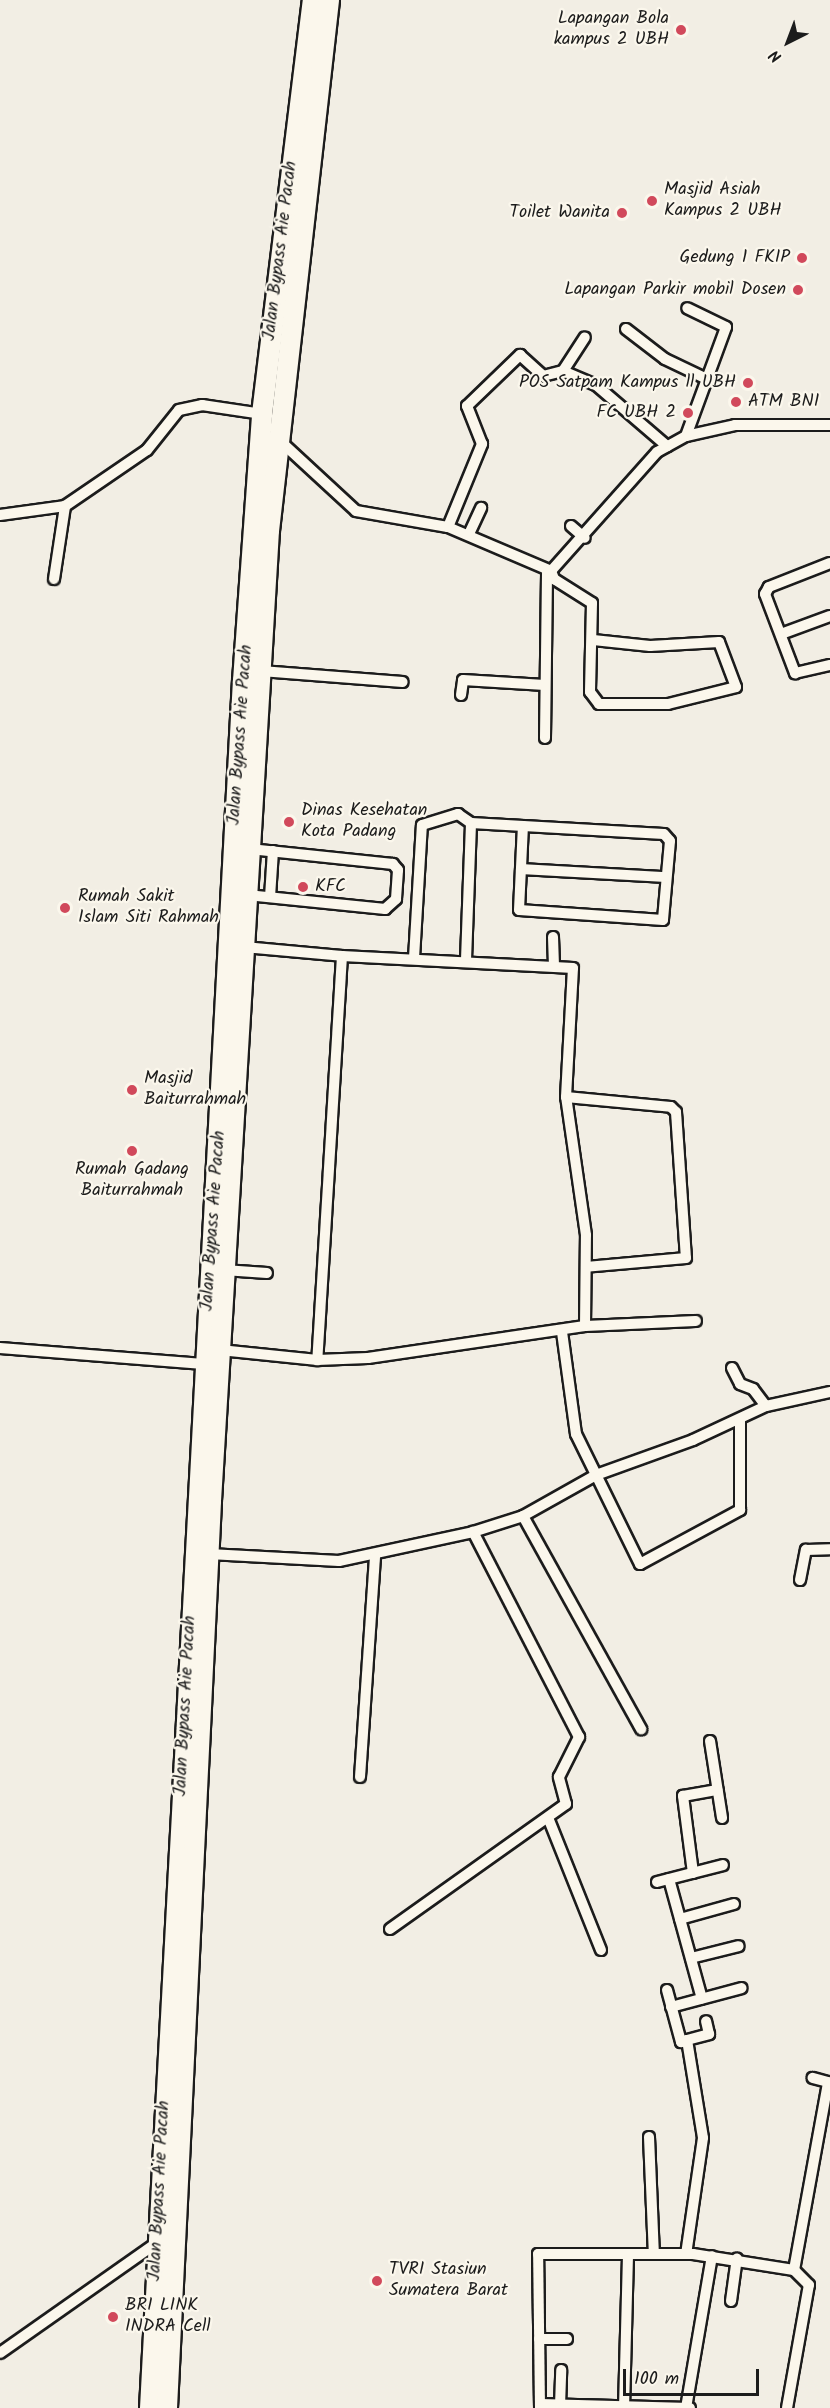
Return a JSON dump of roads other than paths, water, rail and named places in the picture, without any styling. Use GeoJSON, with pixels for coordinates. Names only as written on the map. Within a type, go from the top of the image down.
{"type":"FeatureCollection","features":[{"type":"Feature","properties":{"kind":"highway","name":"Jalan Bypass Aie Pacah"},"geometry":{"type":"LineString","coordinates":[[150,2408],[158,2242],[178,2032],[203,1364],[221,1223],[262,531],[262,414],[280,327],[313,0]]}},
{"type":"Feature","properties":{"kind":"highway"},"geometry":{"type":"LineString","coordinates":[[166,2408],[178,2032],[220,1350],[224,1270],[221,1223],[248,895],[261,671],[262,531],[276,436],[280,327],[329,0]]}},
{"type":"Feature","properties":{"kind":"street"},"geometry":{"type":"LineString","coordinates":[[686,436],[726,327],[687,308]]}},
{"type":"Feature","properties":{"kind":"street"},"geometry":{"type":"LineString","coordinates":[[626,328],[665,359],[707,379]]}},
{"type":"Feature","properties":{"kind":"street"},"geometry":{"type":"LineString","coordinates":[[563,371],[585,337]]}},
{"type":"Feature","properties":{"kind":"street"},"geometry":{"type":"LineString","coordinates":[[448,527],[482,444],[483,436],[467,411],[470,401],[520,355],[543,376],[563,371],[596,385],[668,446]]}},
{"type":"Feature","properties":{"kind":"street"},"geometry":{"type":"LineString","coordinates":[[0,515],[65,506],[147,450],[179,410],[202,405],[262,414]]}},
{"type":"Feature","properties":{"kind":"street"},"geometry":{"type":"LineString","coordinates":[[544,738],[549,571],[585,538],[668,446],[686,436],[735,424],[830,425]]}},
{"type":"Feature","properties":{"kind":"street"},"geometry":{"type":"LineString","coordinates":[[276,436],[356,511],[448,527],[469,534],[549,571],[554,579],[592,603],[593,640],[590,692],[599,704],[668,704],[736,687],[719,642],[650,646],[593,640]]}},
{"type":"Feature","properties":{"kind":"street"},"geometry":{"type":"LineString","coordinates":[[54,579],[65,506]]}},
{"type":"Feature","properties":{"kind":"street"},"geometry":{"type":"LineString","coordinates":[[469,534],[481,508]]}},
{"type":"Feature","properties":{"kind":"street"},"geometry":{"type":"LineString","coordinates":[[572,526],[585,538]]}},
{"type":"Feature","properties":{"kind":"street"},"geometry":{"type":"LineString","coordinates":[[830,563],[765,591],[797,675],[830,665]]}},
{"type":"Feature","properties":{"kind":"street"},"geometry":{"type":"LineString","coordinates":[[781,634],[830,616]]}},
{"type":"Feature","properties":{"kind":"street"},"geometry":{"type":"LineString","coordinates":[[261,671],[403,682]]}},
{"type":"Feature","properties":{"kind":"street"},"geometry":{"type":"LineString","coordinates":[[461,695],[463,680],[545,685]]}},
{"type":"Feature","properties":{"kind":"street"},"geometry":{"type":"LineString","coordinates":[[414,958],[422,825],[458,814],[471,823],[664,834],[670,841],[664,918],[653,921],[521,911],[523,826]]}},
{"type":"Feature","properties":{"kind":"street"},"geometry":{"type":"LineString","coordinates":[[466,960],[471,823]]}},
{"type":"Feature","properties":{"kind":"street"},"geometry":{"type":"LineString","coordinates":[[248,895],[385,909],[396,899],[393,864],[250,849]]}},
{"type":"Feature","properties":{"kind":"street"},"geometry":{"type":"LineString","coordinates":[[270,897],[273,851]]}},
{"type":"Feature","properties":{"kind":"street"},"geometry":{"type":"LineString","coordinates":[[521,869],[666,877]]}},
{"type":"Feature","properties":{"kind":"street"},"geometry":{"type":"LineString","coordinates":[[553,937],[554,966]]}},
{"type":"Feature","properties":{"kind":"street"},"geometry":{"type":"LineString","coordinates":[[244,947],[342,956],[466,960],[554,966],[575,971],[566,1097],[586,1267],[585,1326]]}},
{"type":"Feature","properties":{"kind":"street"},"geometry":{"type":"LineString","coordinates":[[317,1360],[342,956]]}},
{"type":"Feature","properties":{"kind":"street"},"geometry":{"type":"LineString","coordinates":[[566,1097],[671,1107],[676,1112],[686,1258],[586,1267]]}},
{"type":"Feature","properties":{"kind":"street"},"geometry":{"type":"LineString","coordinates":[[224,1270],[267,1273]]}},
{"type":"Feature","properties":{"kind":"street"},"geometry":{"type":"LineString","coordinates":[[220,1350],[317,1360],[368,1358],[516,1332],[562,1332],[585,1326],[696,1321]]}},
{"type":"Feature","properties":{"kind":"street"},"geometry":{"type":"LineString","coordinates":[[562,1332],[568,1410],[638,1562],[645,1565],[695,1531],[740,1510],[740,1419]]}},
{"type":"Feature","properties":{"kind":"street"},"geometry":{"type":"LineString","coordinates":[[0,1348],[203,1364]]}},
{"type":"Feature","properties":{"kind":"street"},"geometry":{"type":"LineString","coordinates":[[732,1368],[740,1384],[753,1389],[766,1406]]}},
{"type":"Feature","properties":{"kind":"street"},"geometry":{"type":"LineString","coordinates":[[209,1554],[339,1561],[375,1556],[473,1532],[523,1516],[596,1475],[740,1419],[766,1406],[830,1392]]}},
{"type":"Feature","properties":{"kind":"street"},"geometry":{"type":"LineString","coordinates":[[523,1516],[641,1729]]}},
{"type":"Feature","properties":{"kind":"street"},"geometry":{"type":"LineString","coordinates":[[390,1929],[549,1820],[566,1803],[559,1777],[579,1737],[473,1532]]}},
{"type":"Feature","properties":{"kind":"street"},"geometry":{"type":"LineString","coordinates":[[800,1580],[806,1550],[830,1549]]}},
{"type":"Feature","properties":{"kind":"street"},"geometry":{"type":"LineString","coordinates":[[360,1777],[375,1556]]}},
{"type":"Feature","properties":{"kind":"street"},"geometry":{"type":"LineString","coordinates":[[710,1741],[722,1818]]}},
{"type":"Feature","properties":{"kind":"street"},"geometry":{"type":"LineString","coordinates":[[693,1873],[683,1796],[717,1790]]}},
{"type":"Feature","properties":{"kind":"street"},"geometry":{"type":"LineString","coordinates":[[549,1820],[601,1950]]}},
{"type":"Feature","properties":{"kind":"street"},"geometry":{"type":"LineString","coordinates":[[657,1882],[723,1865]]}},
{"type":"Feature","properties":{"kind":"street"},"geometry":{"type":"LineString","coordinates":[[669,1879],[702,1999]]}},
{"type":"Feature","properties":{"kind":"street"},"geometry":{"type":"LineString","coordinates":[[680,1919],[734,1904]]}},
{"type":"Feature","properties":{"kind":"street"},"geometry":{"type":"LineString","coordinates":[[691,1958],[740,1946]]}},
{"type":"Feature","properties":{"kind":"street"},"geometry":{"type":"LineString","coordinates":[[671,2007],[742,1988]]}},
{"type":"Feature","properties":{"kind":"street"},"geometry":{"type":"LineString","coordinates":[[667,1990],[681,2042],[710,2034],[706,2021]]}},
{"type":"Feature","properties":{"kind":"street"},"geometry":{"type":"LineString","coordinates":[[686,2254],[704,2148],[687,2040]]}},
{"type":"Feature","properties":{"kind":"street"},"geometry":{"type":"LineString","coordinates":[[794,2270],[826,2109],[828,2082],[813,2078]]}},
{"type":"Feature","properties":{"kind":"street"},"geometry":{"type":"LineString","coordinates":[[649,2137],[654,2254]]}},
{"type":"Feature","properties":{"kind":"street"},"geometry":{"type":"LineString","coordinates":[[0,2354],[158,2242]]}},
{"type":"Feature","properties":{"kind":"street"},"geometry":{"type":"LineString","coordinates":[[712,2256],[688,2408],[540,2406],[538,2254],[628,2253],[686,2254],[712,2256],[737,2258],[794,2270],[809,2285],[787,2408]]}},
{"type":"Feature","properties":{"kind":"street"},"geometry":{"type":"LineString","coordinates":[[624,2407],[628,2253]]}},
{"type":"Feature","properties":{"kind":"street"},"geometry":{"type":"LineString","coordinates":[[731,2301],[737,2258]]}},
{"type":"Feature","properties":{"kind":"street"},"geometry":{"type":"LineString","coordinates":[[539,2339],[567,2338]]}},
{"type":"Feature","properties":{"kind":"street"},"geometry":{"type":"LineString","coordinates":[[560,2406],[561,2370]]}},
{"type":"Feature","properties":{"kind":"place","name":"Lapangan Bola kampus 2 UBH"},"geometry":{"type":"Point","coordinates":[681,30]}},
{"type":"Feature","properties":{"kind":"place","name":"Masjid Asiah Kampus 2 UBH"},"geometry":{"type":"Point","coordinates":[652,201]}},
{"type":"Feature","properties":{"kind":"place","name":"Toilet Wanita"},"geometry":{"type":"Point","coordinates":[622,213]}},
{"type":"Feature","properties":{"kind":"place","name":"Gedung 1 FKIP"},"geometry":{"type":"Point","coordinates":[802,258]}},
{"type":"Feature","properties":{"kind":"place","name":"Lapangan Parkir mobil Dosen"},"geometry":{"type":"Point","coordinates":[798,290]}},
{"type":"Feature","properties":{"kind":"place","name":"POS Satpam Kampus ll UBH"},"geometry":{"type":"Point","coordinates":[748,383]}},
{"type":"Feature","properties":{"kind":"place","name":"ATM BNI"},"geometry":{"type":"Point","coordinates":[736,402]}},
{"type":"Feature","properties":{"kind":"place","name":"FC UBH 2"},"geometry":{"type":"Point","coordinates":[688,413]}},
{"type":"Feature","properties":{"kind":"place","name":"Dinas Kesehatan Kota Padang"},"geometry":{"type":"Point","coordinates":[289,822]}},
{"type":"Feature","properties":{"kind":"place","name":"KFC"},"geometry":{"type":"Point","coordinates":[303,887]}},
{"type":"Feature","properties":{"kind":"place","name":"Rumah Sakit Islam Siti Rahmah"},"geometry":{"type":"Point","coordinates":[65,908]}},
{"type":"Feature","properties":{"kind":"place","name":"Masjid Baiturrahmah"},"geometry":{"type":"Point","coordinates":[132,1090]}},
{"type":"Feature","properties":{"kind":"place","name":"Rumah Gadang Baiturrahmah"},"geometry":{"type":"Point","coordinates":[132,1151]}},
{"type":"Feature","properties":{"kind":"place","name":"TVRI Stasiun Sumatera Barat"},"geometry":{"type":"Point","coordinates":[377,2281]}},
{"type":"Feature","properties":{"kind":"place","name":"BRI LINK INDRA Cell"},"geometry":{"type":"Point","coordinates":[113,2317]}}]}
